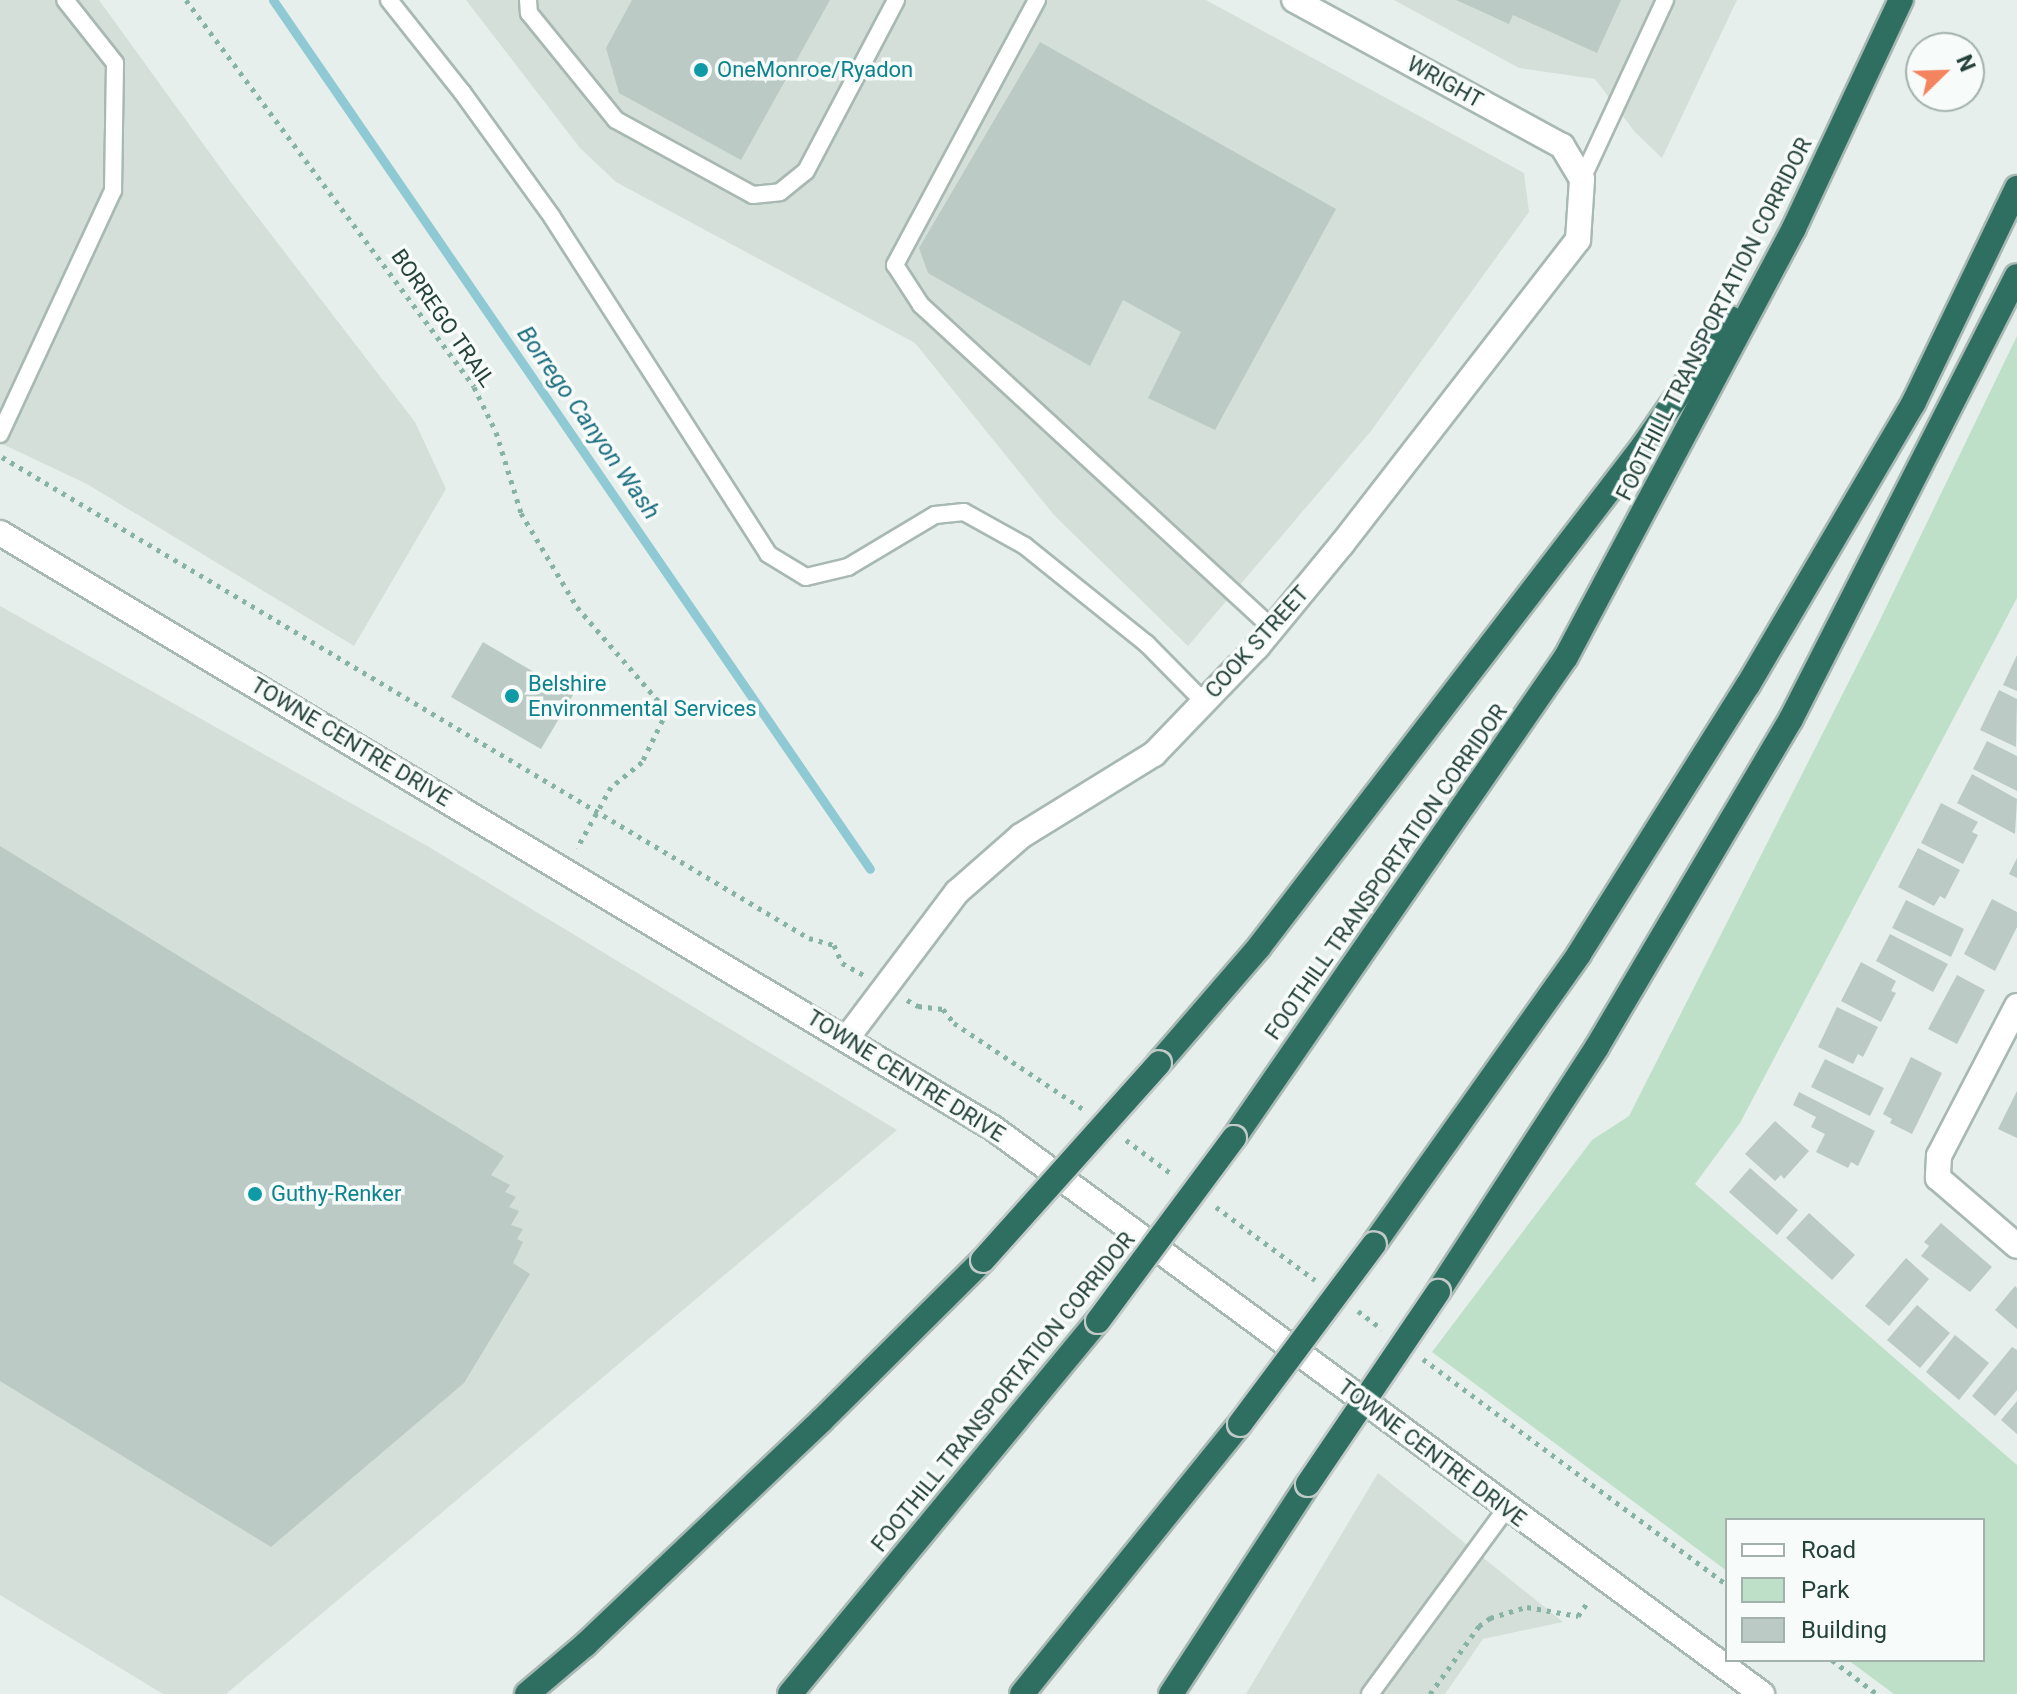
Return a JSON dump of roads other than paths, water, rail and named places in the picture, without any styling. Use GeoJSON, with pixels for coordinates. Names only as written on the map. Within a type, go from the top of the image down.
{"type":"FeatureCollection","features":[{"type":"Feature","properties":{"kind":"highway","name":"FOOTHILL TRANSPORTATION CORRIDOR"},"geometry":{"type":"LineString","coordinates":[[790,1694],[1098,1321],[1234,1138],[1566,657],[1794,228],[1901,0]]}},
{"type":"Feature","properties":{"kind":"highway"},"geometry":{"type":"LineString","coordinates":[[1022,1694],[1240,1424],[1374,1244],[1579,954],[1748,685],[1913,404],[2017,188]]}},
{"type":"Feature","properties":{"kind":"highway"},"geometry":{"type":"LineString","coordinates":[[527,1694],[585,1645],[821,1421],[983,1260],[1159,1063],[1259,947],[1643,446],[1794,228]]}},
{"type":"Feature","properties":{"kind":"highway"},"geometry":{"type":"LineString","coordinates":[[1171,1694],[1597,1047],[1791,719],[2017,276]]}},
{"type":"Feature","properties":{"kind":"highway"},"geometry":{"type":"LineString","coordinates":[[547,1694],[585,1645]]}},
{"type":"Feature","properties":{"kind":"street","name":"WRIGHT"},"geometry":{"type":"LineString","coordinates":[[1294,0],[1562,146],[1582,179]]}},
{"type":"Feature","properties":{"kind":"street","name":"COOK STREET"},"geometry":{"type":"LineString","coordinates":[[847,1038],[957,892],[1021,836],[1154,754],[1272,628],[1578,240],[1582,179]]}},
{"type":"Feature","properties":{"kind":"street","name":"TOWNE CENTRE DRIVE"},"geometry":{"type":"LineString","coordinates":[[0,533],[993,1128],[1506,1509],[1762,1694]]}},
{"type":"Feature","properties":{"kind":"street"},"geometry":{"type":"LineString","coordinates":[[2017,1006],[1939,1156],[1938,1178],[2017,1246]]}},
{"type":"Feature","properties":{"kind":"lane"},"geometry":{"type":"LineString","coordinates":[[0,434],[113,191],[115,63],[65,0]]}},
{"type":"Feature","properties":{"kind":"lane"},"geometry":{"type":"LineString","coordinates":[[389,0],[462,92],[552,217],[768,554],[806,577],[820,574],[848,567],[935,515],[964,512],[1025,546],[1147,644],[1204,702]]}},
{"type":"Feature","properties":{"kind":"lane"},"geometry":{"type":"LineString","coordinates":[[528,0],[529,13],[616,120],[753,195],[780,192],[806,171],[896,0]]}},
{"type":"Feature","properties":{"kind":"lane"},"geometry":{"type":"LineString","coordinates":[[1037,0],[895,265],[921,305],[1272,628]]}},
{"type":"Feature","properties":{"kind":"lane"},"geometry":{"type":"LineString","coordinates":[[1582,179],[1665,0]]}},
{"type":"Feature","properties":{"kind":"lane"},"geometry":{"type":"LineString","coordinates":[[1370,1694],[1506,1509]]}},
{"type":"Feature","properties":{"kind":"waterway","name":"Borrego Canyon Wash"},"geometry":{"type":"LineString","coordinates":[[273,0],[870,869]]}},
{"type":"Feature","properties":{"kind":"place","name":"OneMonroe/Ryadon"},"geometry":{"type":"Point","coordinates":[701,70]}},
{"type":"Feature","properties":{"kind":"place","name":"Belshire Environmental Services"},"geometry":{"type":"Point","coordinates":[512,696]}},
{"type":"Feature","properties":{"kind":"place","name":"Guthy-Renker"},"geometry":{"type":"Point","coordinates":[255,1194]}}]}
